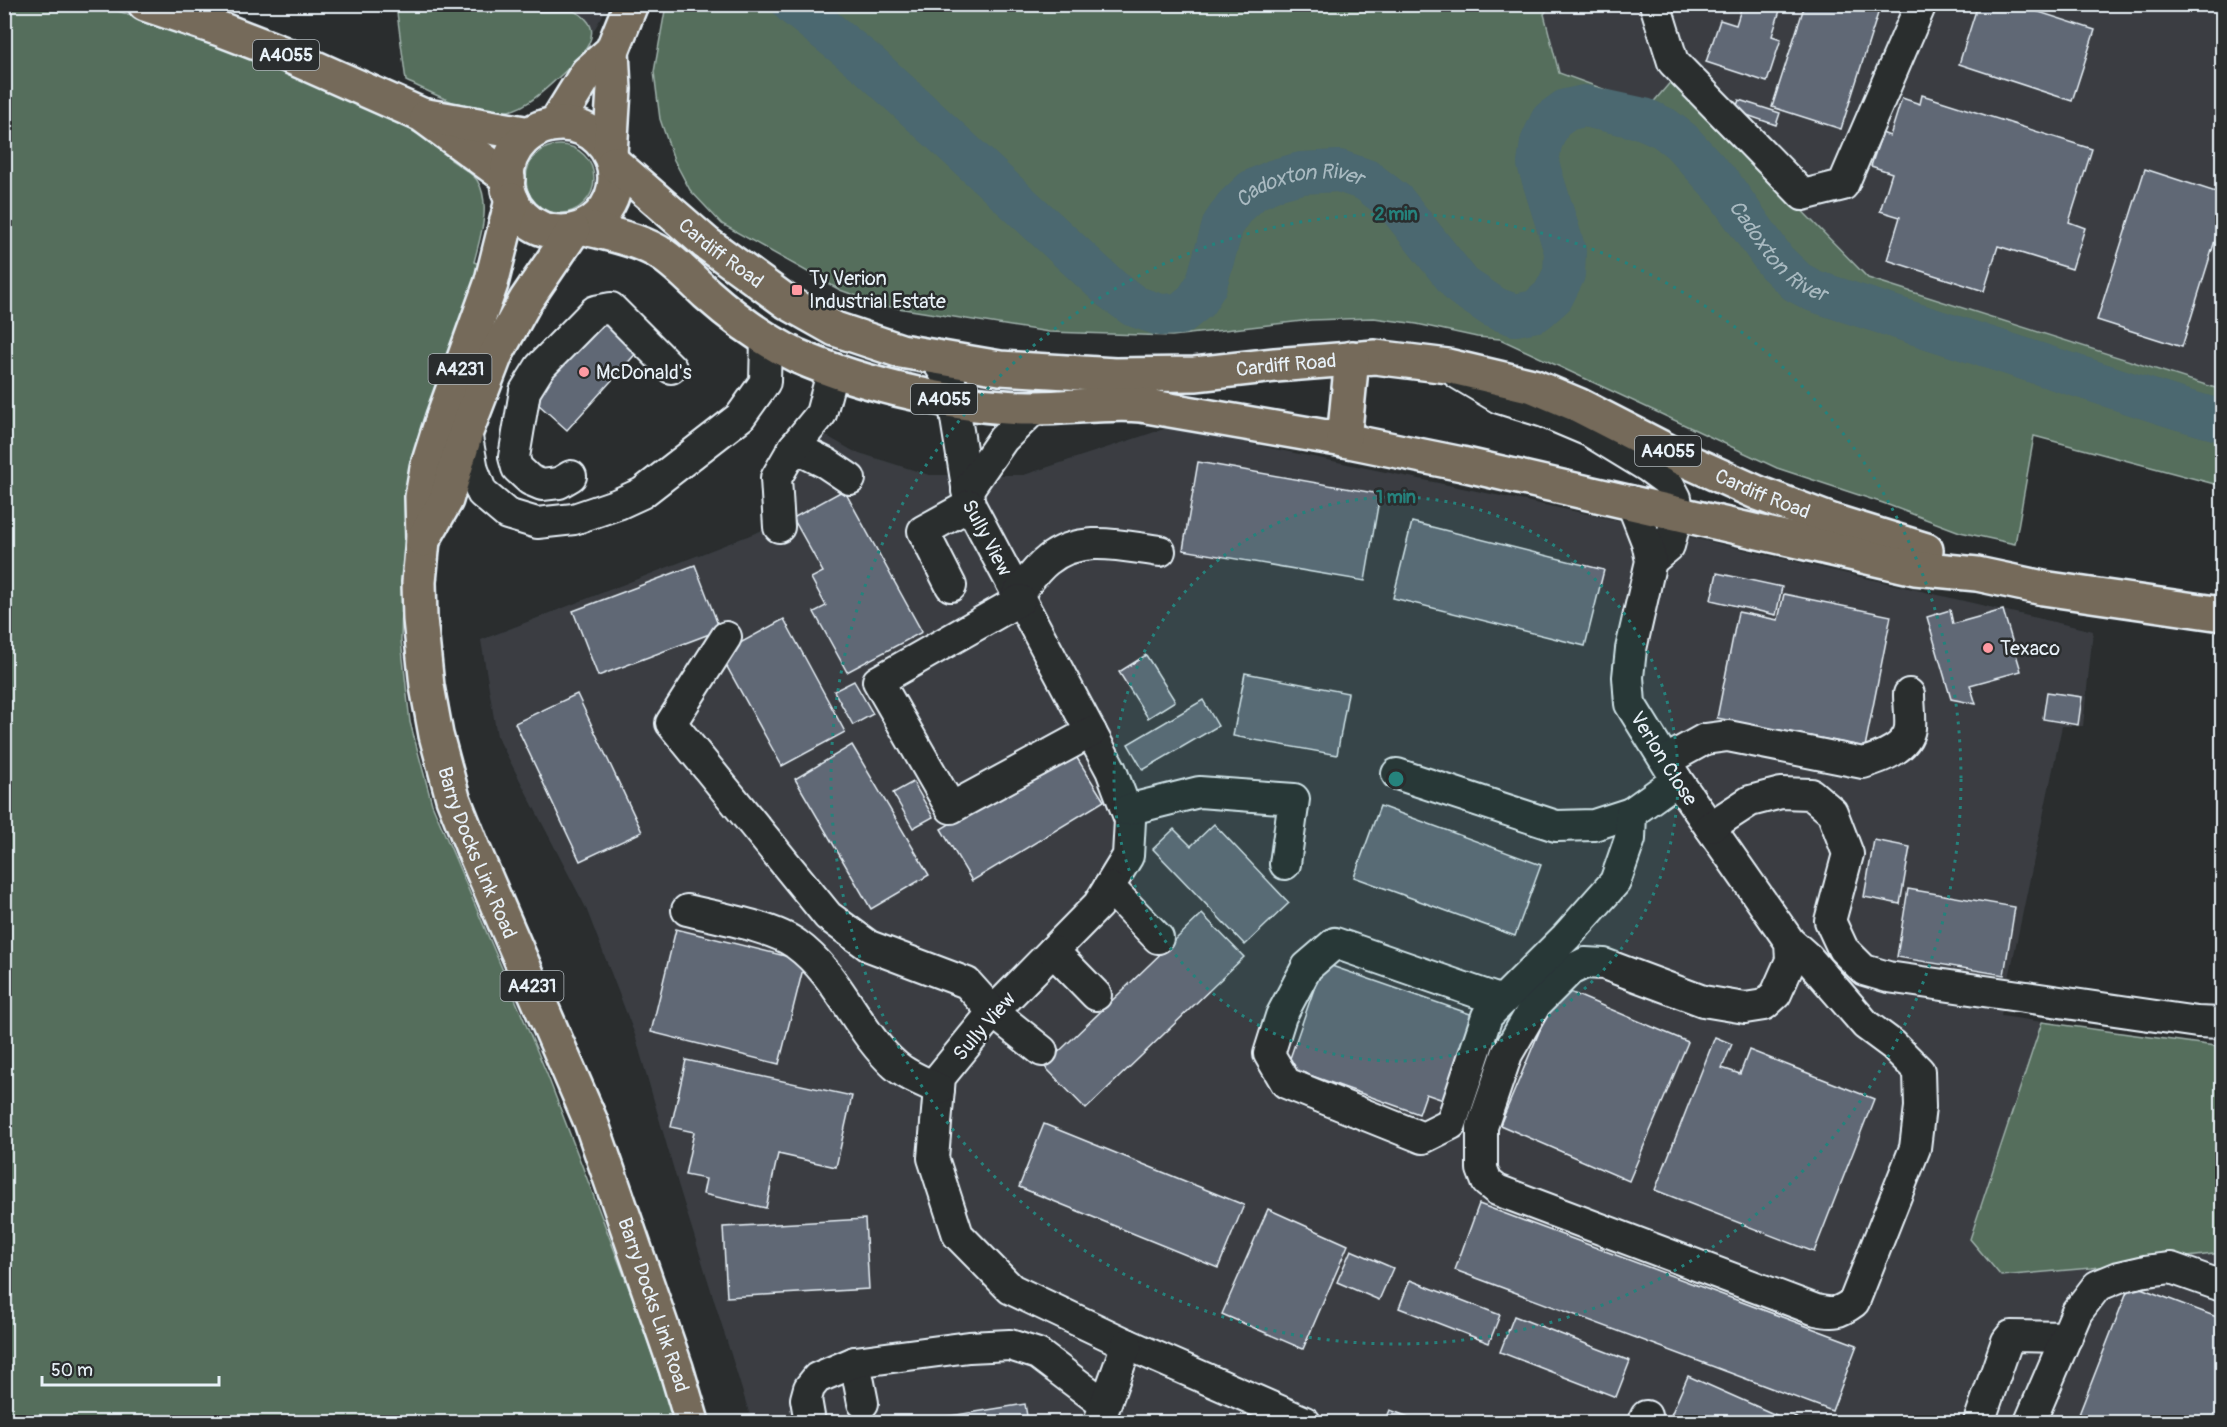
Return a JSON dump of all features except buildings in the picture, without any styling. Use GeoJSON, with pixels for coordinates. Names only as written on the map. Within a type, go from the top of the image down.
{"type":"FeatureCollection","features":[{"type":"Feature","properties":{"kind":"main road","name":"A4055"},"geometry":{"type":"LineString","coordinates":[[145,4],[220,28],[282,53],[422,116],[510,189]]}},
{"type":"Feature","properties":{"kind":"main road"},"geometry":{"type":"LineString","coordinates":[[612,51],[587,72],[543,129],[513,154],[510,189],[518,211],[544,230],[562,233],[579,230],[605,210],[612,199],[616,176],[612,159],[614,89],[612,51],[631,4]]}},
{"type":"Feature","properties":{"kind":"main road","name":"A4055"},"geometry":{"type":"LineString","coordinates":[[422,116],[543,129]]}},
{"type":"Feature","properties":{"kind":"main road"},"geometry":{"type":"LineString","coordinates":[[543,129],[572,125],[586,130],[596,136],[612,159]]}},
{"type":"Feature","properties":{"kind":"main road","name":"Cardiff Road"},"geometry":{"type":"LineString","coordinates":[[612,159],[706,243],[787,302],[844,332],[901,351],[1000,368],[1114,375],[1196,374],[1352,358],[1399,359],[1443,366],[1533,386],[1578,405],[1685,460],[1758,493],[1832,521],[1923,548],[1977,574]]}},
{"type":"Feature","properties":{"kind":"main road","name":"Barry Docks Link Road"},"geometry":{"type":"LineString","coordinates":[[510,189],[491,284],[427,468],[422,496],[423,540],[419,591],[427,686],[436,735],[453,798],[591,1122],[676,1368],[692,1422]]}},
{"type":"Feature","properties":{"kind":"main road","name":"Cardiff Road"},"geometry":{"type":"LineString","coordinates":[[579,230],[642,244],[662,254],[734,316],[766,339],[798,356],[862,379],[953,401],[1035,408],[1129,404],[1344,440],[1631,501],[1916,567],[1977,574],[2055,590],[2223,614]]}},
{"type":"Feature","properties":{"kind":"main road","name":"Barry Docks Link Road"},"geometry":{"type":"LineString","coordinates":[[423,540],[446,500],[466,432],[496,354],[526,300],[579,230]]}},
{"type":"Feature","properties":{"kind":"main road"},"geometry":{"type":"LineString","coordinates":[[1344,440],[1352,358]]}},
{"type":"Feature","properties":{"kind":"street"},"geometry":{"type":"LineString","coordinates":[[1655,4],[1673,62],[1803,195],[1843,185],[1921,4]]}},
{"type":"Feature","properties":{"kind":"street"},"geometry":{"type":"LineString","coordinates":[[571,476],[559,483],[542,485],[530,480],[517,468],[514,457],[525,391],[540,367],[595,311],[611,308],[671,368]]}},
{"type":"Feature","properties":{"kind":"street"},"geometry":{"type":"LineString","coordinates":[[466,432],[474,470],[482,493],[507,514],[537,523],[574,519],[642,493],[740,417],[765,382],[766,339]]}},
{"type":"Feature","properties":{"kind":"street","name":"Sully View"},"geometry":{"type":"LineString","coordinates":[[935,358],[950,381],[969,498],[1111,770],[1130,820],[1128,856],[1098,905],[993,1012],[940,1077],[933,1158],[958,1235],[1011,1289],[1127,1344],[1305,1422]]}},
{"type":"Feature","properties":{"kind":"street"},"geometry":{"type":"LineString","coordinates":[[1443,366],[1499,398],[1544,412],[1589,431],[1648,467],[1667,481],[1676,498],[1678,512]]}},
{"type":"Feature","properties":{"kind":"street"},"geometry":{"type":"LineString","coordinates":[[779,527],[776,478],[794,447],[821,414],[833,369]]}},
{"type":"Feature","properties":{"kind":"street","name":"Sully View"},"geometry":{"type":"LineString","coordinates":[[969,498],[1003,439],[1035,408]]}},
{"type":"Feature","properties":{"kind":"street"},"geometry":{"type":"LineString","coordinates":[[794,447],[826,463],[850,479]]}},
{"type":"Feature","properties":{"kind":"street"},"geometry":{"type":"LineString","coordinates":[[951,586],[922,531],[969,498]]}},
{"type":"Feature","properties":{"kind":"street","name":"Verlon Close"},"geometry":{"type":"LineString","coordinates":[[1631,501],[1647,542],[1651,561],[1631,649],[1628,677],[1630,704],[1710,827],[1787,937],[1866,1025],[1893,1046],[1919,1071],[1920,1107],[1915,1148],[1854,1302],[1844,1310],[1831,1314],[1497,1190],[1487,1182],[1482,1169],[1482,1127],[1508,1054],[1536,1004],[1570,970],[1585,963],[1604,964],[1703,1000],[1745,1008],[1764,1005],[1776,994],[1791,960],[1787,937]]}},
{"type":"Feature","properties":{"kind":"street","name":"Verlon Close"},"geometry":{"type":"LineString","coordinates":[[1651,561],[1669,546],[1678,512]]}},
{"type":"Feature","properties":{"kind":"street"},"geometry":{"type":"LineString","coordinates":[[1091,732],[951,808],[878,681],[1019,597],[1046,561],[1062,550],[1080,544],[1098,543],[1160,551]]}},
{"type":"Feature","properties":{"kind":"street"},"geometry":{"type":"LineString","coordinates":[[726,637],[671,723],[828,916],[869,946],[967,983],[993,1012],[1042,1051]]}},
{"type":"Feature","properties":{"kind":"street"},"geometry":{"type":"LineString","coordinates":[[1397,774],[1556,826],[1594,825],[1631,813],[1705,739],[1728,736],[1863,763],[1884,757],[1901,744],[1910,730],[1909,694]]}},
{"type":"Feature","properties":{"kind":"street"},"geometry":{"type":"LineString","coordinates":[[1127,810],[1199,792],[1294,799],[1285,864]]}},
{"type":"Feature","properties":{"kind":"street"},"geometry":{"type":"LineString","coordinates":[[1710,827],[1750,801],[1781,792],[1811,794],[1832,812],[1848,854],[1830,921],[1842,949],[1864,970],[1888,977],[2197,1022],[2223,1023]]}},
{"type":"Feature","properties":{"kind":"street"},"geometry":{"type":"LineString","coordinates":[[1502,1001],[1335,943],[1307,967],[1281,1016],[1269,1054],[1286,1083],[1423,1138],[1451,1124],[1487,1016],[1502,1001],[1566,937],[1615,882],[1630,839],[1631,813]]}},
{"type":"Feature","properties":{"kind":"street"},"geometry":{"type":"LineString","coordinates":[[1109,887],[1158,938]]}},
{"type":"Feature","properties":{"kind":"street"},"geometry":{"type":"LineString","coordinates":[[687,910],[774,932],[795,942],[819,964],[882,1052],[896,1066],[939,1089]]}},
{"type":"Feature","properties":{"kind":"street"},"geometry":{"type":"LineString","coordinates":[[1053,951],[1096,995]]}},
{"type":"Feature","properties":{"kind":"street"},"geometry":{"type":"LineString","coordinates":[[2030,1422],[2078,1312],[2097,1286],[2145,1271],[2171,1268],[2223,1286]]}},
{"type":"Feature","properties":{"kind":"street"},"geometry":{"type":"LineString","coordinates":[[1979,1422],[2007,1341],[2012,1336],[2067,1337]]}},
{"type":"Feature","properties":{"kind":"street"},"geometry":{"type":"LineString","coordinates":[[810,1422],[806,1399],[813,1383],[817,1378],[855,1362],[969,1347],[1010,1345],[1038,1354],[1102,1413],[1127,1344]]}},
{"type":"Feature","properties":{"kind":"street"},"geometry":{"type":"LineString","coordinates":[[855,1362],[863,1403]]}},
{"type":"Feature","properties":{"kind":"shaded area"},"geometry":{"type":"Polygon","coordinates":[[[1551,4],[2222,5],[2222,390],[1868,278],[1673,80],[1650,106],[1559,73],[1544,14],[1551,4]]]}},
{"type":"Feature","properties":{"kind":"shaded area"},"geometry":{"type":"Polygon","coordinates":[[[441,5],[609,5],[592,33],[590,25],[574,11],[441,11],[441,5]]]}},
{"type":"Feature","properties":{"kind":"shaded area"},"geometry":{"type":"Polygon","coordinates":[[[795,418],[853,451],[929,475],[1024,475],[1170,427],[1621,521],[2093,631],[2083,726],[2062,726],[2001,1016],[2042,1022],[1970,1239],[2222,1253],[2222,1422],[752,1422],[678,1184],[635,1035],[586,908],[497,736],[481,640],[768,528],[774,453],[795,418]]]}},
{"type":"Feature","properties":{"kind":"green space"},"geometry":{"type":"Polygon","coordinates":[[[5,5],[97,5],[213,39],[355,99],[454,154],[451,160],[477,180],[484,200],[484,210],[482,232],[474,262],[482,265],[442,393],[404,540],[401,640],[410,722],[432,804],[547,1074],[638,1312],[675,1422],[5,1422],[5,5]]]}},
{"type":"Feature","properties":{"kind":"green space"},"geometry":{"type":"Polygon","coordinates":[[[396,5],[441,5],[442,11],[574,11],[591,27],[591,36],[588,45],[575,62],[532,100],[509,111],[475,109],[452,102],[406,81],[396,5]]]}},
{"type":"Feature","properties":{"kind":"green space"},"geometry":{"type":"Polygon","coordinates":[[[666,5],[1551,5],[1544,14],[1559,73],[1650,106],[1673,79],[1868,278],[2222,390],[2222,486],[2034,436],[2015,544],[1960,532],[1883,503],[1777,468],[1500,339],[1477,337],[1417,324],[1374,318],[1311,320],[1172,336],[1049,332],[885,306],[840,290],[722,224],[690,190],[674,160],[660,119],[654,72],[666,5]]]}},
{"type":"Feature","properties":{"kind":"green space"},"geometry":{"type":"Polygon","coordinates":[[[560,145],[573,148],[584,155],[591,166],[594,179],[591,192],[584,203],[573,210],[560,213],[547,210],[536,203],[529,192],[526,179],[529,166],[536,155],[547,148],[560,145]]]}},
{"type":"Feature","properties":{"kind":"green space"},"geometry":{"type":"Polygon","coordinates":[[[2042,1022],[2222,1047],[2222,1253],[2001,1276],[1970,1239],[2042,1022]]]}},
{"type":"Feature","properties":{"kind":"waterway","name":"Cadoxton River"},"geometry":{"type":"LineString","coordinates":[[793,4],[869,65],[1111,289],[1134,306],[1160,315],[1180,314],[1196,301],[1206,285],[1223,225],[1235,207],[1253,190],[1275,180],[1301,173],[1339,171],[1366,180],[1396,203],[1462,286],[1495,308],[1515,315],[1536,311],[1553,296],[1564,274],[1565,251],[1538,164],[1541,143],[1551,121],[1566,110],[1584,106],[1644,119],[1664,128],[1681,141],[1723,187],[1776,262],[1797,282],[1814,291],[2222,421]]}},
{"type":"Feature","properties":{"kind":"place","name":"Ty Verion Industrial Estate"},"geometry":{"type":"Point","coordinates":[797,290]}},
{"type":"Feature","properties":{"kind":"place","name":"McDonald's"},"geometry":{"type":"Point","coordinates":[584,372]}},
{"type":"Feature","properties":{"kind":"place","name":"Texaco"},"geometry":{"type":"Point","coordinates":[1988,648]}}]}
